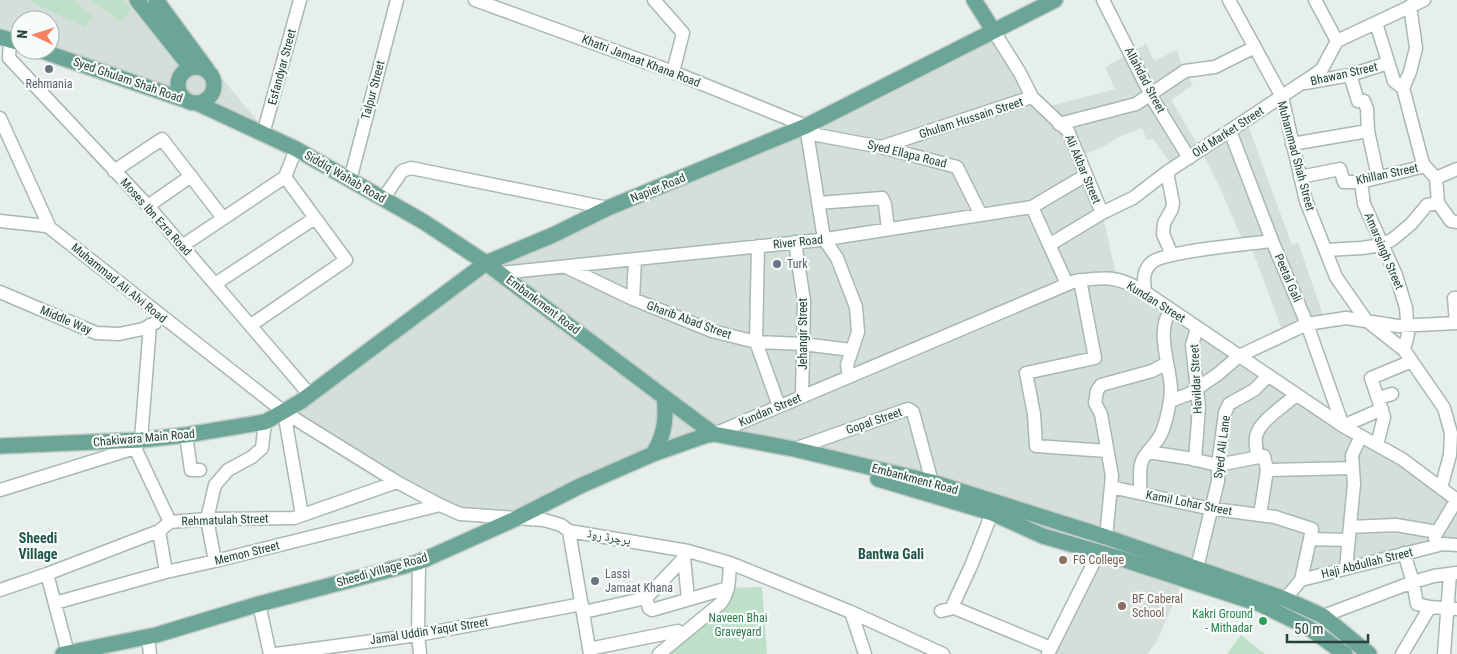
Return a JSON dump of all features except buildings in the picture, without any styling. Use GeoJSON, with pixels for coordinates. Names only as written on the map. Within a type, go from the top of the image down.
{"type":"FeatureCollection","features":[{"type":"Feature","properties":{"kind":"main road"},"geometry":{"type":"LineString","coordinates":[[137,0],[191,68]]}},
{"type":"Feature","properties":{"kind":"main road"},"geometry":{"type":"LineString","coordinates":[[156,0],[208,71],[214,84],[213,93],[206,100],[193,102],[184,98],[179,91],[178,81],[183,73],[191,68],[200,67],[208,71]]}},
{"type":"Feature","properties":{"kind":"main road"},"geometry":{"type":"LineString","coordinates":[[974,0],[993,30]]}},
{"type":"Feature","properties":{"kind":"main road","name":"Napier Road"},"geometry":{"type":"LineString","coordinates":[[284,412],[310,395],[486,263],[552,235],[608,208],[806,126],[1055,0]]}},
{"type":"Feature","properties":{"kind":"main road","name":"Syed Ghulam Shah Road"},"geometry":{"type":"LineString","coordinates":[[60,57],[193,102]]}},
{"type":"Feature","properties":{"kind":"main road","name":"Siddiq Wahab Road"},"geometry":{"type":"LineString","coordinates":[[193,102],[296,149],[424,222],[486,263]]}},
{"type":"Feature","properties":{"kind":"main road","name":"Embankment Road"},"geometry":{"type":"LineString","coordinates":[[486,263],[711,434],[808,458],[992,513],[1043,536],[1260,604],[1309,628],[1345,654]]}},
{"type":"Feature","properties":{"kind":"main road"},"geometry":{"type":"LineString","coordinates":[[653,454],[664,431],[666,415],[664,397]]}},
{"type":"Feature","properties":{"kind":"main road","name":"Chakiwara Main Road"},"geometry":{"type":"LineString","coordinates":[[0,446],[138,444],[264,422],[284,412]]}},
{"type":"Feature","properties":{"kind":"main road","name":"Embankment Road"},"geometry":{"type":"LineString","coordinates":[[711,434],[794,449],[932,482],[1106,537],[1285,599],[1323,616],[1369,654]]}},
{"type":"Feature","properties":{"kind":"main road","name":"Sheedi Village Road"},"geometry":{"type":"LineString","coordinates":[[66,653],[148,637],[259,604],[419,562],[515,519],[580,486],[653,454],[711,434]]}},
{"type":"Feature","properties":{"kind":"street","name":"Esfandyar Street"},"geometry":{"type":"LineString","coordinates":[[264,134],[300,0]]}},
{"type":"Feature","properties":{"kind":"street","name":"Talpur Street"},"geometry":{"type":"LineString","coordinates":[[350,180],[397,0]]}},
{"type":"Feature","properties":{"kind":"street","name":"Khatri Jamaat Khana Road"},"geometry":{"type":"LineString","coordinates":[[475,0],[673,72],[806,126]]}},
{"type":"Feature","properties":{"kind":"street"},"geometry":{"type":"LineString","coordinates":[[654,0],[683,33],[673,72]]}},
{"type":"Feature","properties":{"kind":"street","name":"Allahdad Street"},"geometry":{"type":"LineString","coordinates":[[1103,0],[1152,94],[1189,158]]}},
{"type":"Feature","properties":{"kind":"street","name":"Muhammad Shah Street"},"geometry":{"type":"LineString","coordinates":[[1229,0],[1282,97],[1306,201],[1336,276],[1366,320],[1404,350],[1444,408],[1451,433],[1454,456],[1441,488]]}},
{"type":"Feature","properties":{"kind":"street"},"geometry":{"type":"LineString","coordinates":[[1316,0],[1337,41],[1376,23],[1411,3],[1416,48],[1410,72],[1403,88]]}},
{"type":"Feature","properties":{"kind":"street"},"geometry":{"type":"LineString","coordinates":[[1376,23],[1394,80],[1403,88],[1423,164],[1436,178],[1438,203],[1451,221],[1457,222]]}},
{"type":"Feature","properties":{"kind":"street","name":"Ali Akbar Street"},"geometry":{"type":"LineString","coordinates":[[993,30],[1020,73],[1032,97],[1068,132],[1102,213]]}},
{"type":"Feature","properties":{"kind":"street","name":"Moses Ibn Ezra Road"},"geometry":{"type":"LineString","coordinates":[[10,40],[8,58],[148,206],[310,395]]}},
{"type":"Feature","properties":{"kind":"street","name":"Old Market Street"},"geometry":{"type":"LineString","coordinates":[[1049,245],[1102,213],[1133,198],[1168,172],[1322,69],[1337,41]]}},
{"type":"Feature","properties":{"kind":"street"},"geometry":{"type":"LineString","coordinates":[[1060,124],[1136,104],[1185,71],[1215,67],[1255,48]]}},
{"type":"Feature","properties":{"kind":"street","name":"Bhawan Street"},"geometry":{"type":"LineString","coordinates":[[1300,84],[1350,75],[1388,63]]}},
{"type":"Feature","properties":{"kind":"street"},"geometry":{"type":"LineString","coordinates":[[1350,75],[1358,102],[1364,101],[1367,109],[1368,131],[1378,177]]}},
{"type":"Feature","properties":{"kind":"street","name":"Ghulam Hussain Street"},"geometry":{"type":"LineString","coordinates":[[881,147],[1032,97]]}},
{"type":"Feature","properties":{"kind":"street","name":"Muhammad Ali Alvi Road"},"geometry":{"type":"LineString","coordinates":[[0,118],[50,228],[162,318],[284,412]]}},
{"type":"Feature","properties":{"kind":"street"},"geometry":{"type":"LineString","coordinates":[[806,126],[824,239],[837,258],[856,307],[858,332],[847,365],[849,376]]}},
{"type":"Feature","properties":{"kind":"street","name":"Syed Ellapa Road"},"geometry":{"type":"LineString","coordinates":[[806,126],[817,135],[881,147],[957,167],[981,215]]}},
{"type":"Feature","properties":{"kind":"street","name":"Peetal Gali"},"geometry":{"type":"LineString","coordinates":[[1230,131],[1272,241],[1307,324],[1344,426]]}},
{"type":"Feature","properties":{"kind":"street"},"geometry":{"type":"LineString","coordinates":[[1292,144],[1368,131]]}},
{"type":"Feature","properties":{"kind":"street"},"geometry":{"type":"LineString","coordinates":[[114,171],[162,139],[223,218]]}},
{"type":"Feature","properties":{"kind":"street"},"geometry":{"type":"LineString","coordinates":[[182,246],[285,177],[296,149]]}},
{"type":"Feature","properties":{"kind":"street","name":"Khillan Street"},"geometry":{"type":"LineString","coordinates":[[1300,177],[1340,169],[1344,182],[1360,182],[1425,166]]}},
{"type":"Feature","properties":{"kind":"street"},"geometry":{"type":"LineString","coordinates":[[383,199],[401,172],[412,168],[608,208]]}},
{"type":"Feature","properties":{"kind":"street","name":"Khillan Street"},"geometry":{"type":"LineString","coordinates":[[1436,178],[1457,169]]}},
{"type":"Feature","properties":{"kind":"street"},"geometry":{"type":"LineString","coordinates":[[1168,172],[1173,204],[1178,207],[1164,223],[1163,234],[1172,255]]}},
{"type":"Feature","properties":{"kind":"street","name":"River Road"},"geometry":{"type":"LineString","coordinates":[[500,273],[824,239],[1032,207],[1086,175]]}},
{"type":"Feature","properties":{"kind":"street"},"geometry":{"type":"LineString","coordinates":[[148,206],[191,176]]}},
{"type":"Feature","properties":{"kind":"street"},"geometry":{"type":"LineString","coordinates":[[251,325],[346,260],[285,177]]}},
{"type":"Feature","properties":{"kind":"street","name":"Amarsingh Street"},"geometry":{"type":"LineString","coordinates":[[1360,182],[1364,204],[1396,275],[1406,308],[1408,334],[1404,350]]}},
{"type":"Feature","properties":{"kind":"street"},"geometry":{"type":"LineString","coordinates":[[818,203],[882,198],[885,204],[888,229]]}},
{"type":"Feature","properties":{"kind":"street"},"geometry":{"type":"LineString","coordinates":[[1326,250],[1382,245],[1411,224],[1427,205],[1438,203]]}},
{"type":"Feature","properties":{"kind":"street"},"geometry":{"type":"LineString","coordinates":[[1032,207],[1067,284]]}},
{"type":"Feature","properties":{"kind":"street"},"geometry":{"type":"LineString","coordinates":[[215,284],[315,218]]}},
{"type":"Feature","properties":{"kind":"street"},"geometry":{"type":"LineString","coordinates":[[0,221],[50,228]]}},
{"type":"Feature","properties":{"kind":"street"},"geometry":{"type":"LineString","coordinates":[[1145,292],[1143,274],[1152,262],[1172,255],[1272,241]]}},
{"type":"Feature","properties":{"kind":"street","name":"Jehangir Street"},"geometry":{"type":"LineString","coordinates":[[795,242],[804,301],[802,396]]}},
{"type":"Feature","properties":{"kind":"street"},"geometry":{"type":"LineString","coordinates":[[758,246],[756,342],[778,406]]}},
{"type":"Feature","properties":{"kind":"street"},"geometry":{"type":"LineString","coordinates":[[633,299],[635,259]]}},
{"type":"Feature","properties":{"kind":"street","name":"Gharib Abad Street"},"geometry":{"type":"LineString","coordinates":[[565,266],[633,299],[712,331],[756,342],[803,344],[851,350]]}},
{"type":"Feature","properties":{"kind":"street","name":"Kundan Street"},"geometry":{"type":"LineString","coordinates":[[711,434],[1067,284],[1099,277],[1117,278],[1145,292],[1344,426],[1402,459],[1457,500]]}},
{"type":"Feature","properties":{"kind":"street"},"geometry":{"type":"LineString","coordinates":[[1080,280],[1095,358],[1026,373],[1034,414],[1036,446],[1107,451]]}},
{"type":"Feature","properties":{"kind":"street","name":"Middle Way"},"geometry":{"type":"LineString","coordinates":[[0,292],[96,333],[119,334],[143,329],[162,318]]}},
{"type":"Feature","properties":{"kind":"street"},"geometry":{"type":"LineString","coordinates":[[1170,401],[1189,394],[1218,374],[1239,356],[1307,324],[1346,318],[1398,326],[1457,323],[1454,298],[1457,298]]}},
{"type":"Feature","properties":{"kind":"street"},"geometry":{"type":"LineString","coordinates":[[1140,493],[1142,460],[1161,434],[1170,401],[1171,389],[1164,347],[1165,317],[1171,310]]}},
{"type":"Feature","properties":{"kind":"street"},"geometry":{"type":"LineString","coordinates":[[150,325],[138,444],[170,522]]}},
{"type":"Feature","properties":{"kind":"street","name":"Havildar Street"},"geometry":{"type":"LineString","coordinates":[[1195,460],[1199,407],[1192,345],[1197,328]]}},
{"type":"Feature","properties":{"kind":"street"},"geometry":{"type":"LineString","coordinates":[[1377,445],[1384,417],[1371,378],[1412,361]]}},
{"type":"Feature","properties":{"kind":"street"},"geometry":{"type":"LineString","coordinates":[[1106,537],[1112,476],[1101,414],[1095,403],[1097,391],[1101,384],[1152,371],[1167,363]]}},
{"type":"Feature","properties":{"kind":"street","name":"Syed Ali Lane"},"geometry":{"type":"LineString","coordinates":[[1197,568],[1218,481],[1218,465],[1225,414],[1229,404],[1254,390],[1268,376]]}},
{"type":"Feature","properties":{"kind":"street"},"geometry":{"type":"LineString","coordinates":[[1344,426],[1392,394]]}},
{"type":"Feature","properties":{"kind":"street"},"geometry":{"type":"LineString","coordinates":[[1257,457],[1256,436],[1263,421],[1296,395]]}},
{"type":"Feature","properties":{"kind":"street"},"geometry":{"type":"LineString","coordinates":[[1444,408],[1457,408]]}},
{"type":"Feature","properties":{"kind":"street","name":"Gopal Street"},"geometry":{"type":"LineString","coordinates":[[794,449],[908,409],[913,412],[917,424],[932,482]]}},
{"type":"Feature","properties":{"kind":"street"},"geometry":{"type":"LineString","coordinates":[[284,412],[302,539]]}},
{"type":"Feature","properties":{"kind":"street","name":"پرچرڈ روڈ"},"geometry":{"type":"LineString","coordinates":[[284,412],[398,482],[460,514],[544,520],[561,525],[569,531],[730,563],[851,612],[943,654]]}},
{"type":"Feature","properties":{"kind":"street"},"geometry":{"type":"LineString","coordinates":[[215,561],[207,520],[215,485],[228,470],[252,457],[262,448],[264,422]]}},
{"type":"Feature","properties":{"kind":"street"},"geometry":{"type":"LineString","coordinates":[[186,435],[190,470],[200,470]]}},
{"type":"Feature","properties":{"kind":"street"},"geometry":{"type":"LineString","coordinates":[[1346,568],[1354,484],[1352,455],[1361,436]]}},
{"type":"Feature","properties":{"kind":"street"},"geometry":{"type":"LineString","coordinates":[[0,490],[138,444]]}},
{"type":"Feature","properties":{"kind":"street"},"geometry":{"type":"LineString","coordinates":[[1148,452],[1218,465],[1264,456],[1267,470],[1264,515]]}},
{"type":"Feature","properties":{"kind":"street"},"geometry":{"type":"LineString","coordinates":[[1267,470],[1353,468]]}},
{"type":"Feature","properties":{"kind":"street","name":"Rehmatulah Street"},"geometry":{"type":"LineString","coordinates":[[0,590],[159,531],[170,522],[298,517],[398,482]]}},
{"type":"Feature","properties":{"kind":"street","name":"Kamil Lohar Street"},"geometry":{"type":"LineString","coordinates":[[1111,486],[1210,509],[1264,515],[1312,529],[1310,539]]}},
{"type":"Feature","properties":{"kind":"street"},"geometry":{"type":"LineString","coordinates":[[1436,546],[1435,536],[1457,500]]}},
{"type":"Feature","properties":{"kind":"street","name":"Memon Street"},"geometry":{"type":"LineString","coordinates":[[55,603],[166,572],[440,504]]}},
{"type":"Feature","properties":{"kind":"street"},"geometry":{"type":"LineString","coordinates":[[992,513],[971,566],[946,609],[1050,651],[1099,552]]}},
{"type":"Feature","properties":{"kind":"street"},"geometry":{"type":"LineString","coordinates":[[1285,599],[1300,580],[1310,539],[1396,525],[1437,532]]}},
{"type":"Feature","properties":{"kind":"street"},"geometry":{"type":"LineString","coordinates":[[159,531],[166,572]]}},
{"type":"Feature","properties":{"kind":"street"},"geometry":{"type":"LineString","coordinates":[[569,531],[590,651],[678,631],[682,634]]}},
{"type":"Feature","properties":{"kind":"street","name":"Haji Abdullah Street"},"geometry":{"type":"LineString","coordinates":[[1300,580],[1443,544],[1457,545]]}},
{"type":"Feature","properties":{"kind":"street"},"geometry":{"type":"LineString","coordinates":[[1404,553],[1418,604],[1453,609]]}},
{"type":"Feature","properties":{"kind":"street"},"geometry":{"type":"LineString","coordinates":[[686,554],[646,598],[649,608],[652,610],[728,588]]}},
{"type":"Feature","properties":{"kind":"street"},"geometry":{"type":"LineString","coordinates":[[686,554],[688,599]]}},
{"type":"Feature","properties":{"kind":"street"},"geometry":{"type":"LineString","coordinates":[[419,562],[418,635],[420,654]]}},
{"type":"Feature","properties":{"kind":"street"},"geometry":{"type":"LineString","coordinates":[[659,654],[721,603],[726,596],[728,588],[730,563]]}},
{"type":"Feature","properties":{"kind":"street"},"geometry":{"type":"LineString","coordinates":[[1323,616],[1413,582],[1453,573],[1453,609],[1444,654]]}},
{"type":"Feature","properties":{"kind":"street"},"geometry":{"type":"LineString","coordinates":[[47,574],[66,653]]}},
{"type":"Feature","properties":{"kind":"street","name":"Jamal Uddin Yaqut Street"},"geometry":{"type":"LineString","coordinates":[[276,654],[353,649],[418,635],[646,598]]}},
{"type":"Feature","properties":{"kind":"street"},"geometry":{"type":"LineString","coordinates":[[259,604],[270,654]]}},
{"type":"Feature","properties":{"kind":"street"},"geometry":{"type":"LineString","coordinates":[[1402,654],[1430,607]]}},
{"type":"Feature","properties":{"kind":"street"},"geometry":{"type":"LineString","coordinates":[[851,612],[865,654]]}},
{"type":"Feature","properties":{"kind":"street"},"geometry":{"type":"LineString","coordinates":[[148,637],[150,654]]}},
{"type":"Feature","properties":{"kind":"shaded area"},"geometry":{"type":"Polygon","coordinates":[[[0,0],[156,0],[266,131],[60,54],[60,10],[10,10],[10,40],[0,37],[0,0]]]}},
{"type":"Feature","properties":{"kind":"shaded area"},"geometry":{"type":"Polygon","coordinates":[[[989,33],[1043,108],[1115,89],[1105,67],[1146,44],[1154,61],[1177,50],[1182,65],[1193,85],[1171,100],[1201,150],[1174,168],[1153,139],[1147,140],[1142,128],[1078,157],[1102,213],[1117,278],[1457,500],[1457,545],[1301,580],[1285,599],[1106,537],[714,434],[486,263],[806,126],[989,33]]]}},
{"type":"Feature","properties":{"kind":"shaded area"},"geometry":{"type":"Polygon","coordinates":[[[1246,120],[1292,245],[1298,242],[1325,321],[1284,335],[1250,244],[1244,244],[1221,190],[1201,150],[1246,120]]]}},
{"type":"Feature","properties":{"kind":"shaded area"},"geometry":{"type":"Polygon","coordinates":[[[486,264],[708,434],[514,517],[460,513],[284,411],[486,264]]]}},
{"type":"Feature","properties":{"kind":"shaded area","name":"BF Caberal School"},"geometry":{"type":"Polygon","coordinates":[[[1097,552],[1184,579],[1156,643],[1147,654],[1048,654],[1097,552]]]}},
{"type":"Feature","properties":{"kind":"green space"},"geometry":{"type":"Polygon","coordinates":[[[31,0],[73,0],[93,17],[85,27],[60,15],[60,10],[48,10],[31,2],[31,0]]]}},
{"type":"Feature","properties":{"kind":"green space"},"geometry":{"type":"Polygon","coordinates":[[[91,0],[122,0],[131,9],[121,22],[91,0]]]}},
{"type":"Feature","properties":{"kind":"green space","name":"Naveen Bhai Graveyard"},"geometry":{"type":"Polygon","coordinates":[[[762,587],[767,654],[659,654],[728,588],[762,587]]]}},
{"type":"Feature","properties":{"kind":"green space"},"geometry":{"type":"Polygon","coordinates":[[[1241,635],[1265,654],[1227,654],[1241,635]]]}},
{"type":"Feature","properties":{"kind":"place","name":"Rehmania"},"geometry":{"type":"Point","coordinates":[49,69]}},
{"type":"Feature","properties":{"kind":"place","name":"Turk"},"geometry":{"type":"Point","coordinates":[777,264]}},
{"type":"Feature","properties":{"kind":"place","name":"FG College"},"geometry":{"type":"Point","coordinates":[1063,560]}},
{"type":"Feature","properties":{"kind":"place","name":"Lassi Jamaat Khana"},"geometry":{"type":"Point","coordinates":[595,581]}},
{"type":"Feature","properties":{"kind":"place","name":"BF Caberal School"},"geometry":{"type":"Point","coordinates":[1122,606]}},
{"type":"Feature","properties":{"kind":"place","name":"Kakri Ground - Mithadar"},"geometry":{"type":"Point","coordinates":[1263,621]}},
{"type":"Feature","properties":{"kind":"district","name":"Sheedi Village"},"geometry":{"type":"Point","coordinates":[38,546]}},
{"type":"Feature","properties":{"kind":"district","name":"Bantwa Gali"},"geometry":{"type":"Point","coordinates":[891,554]}}]}
